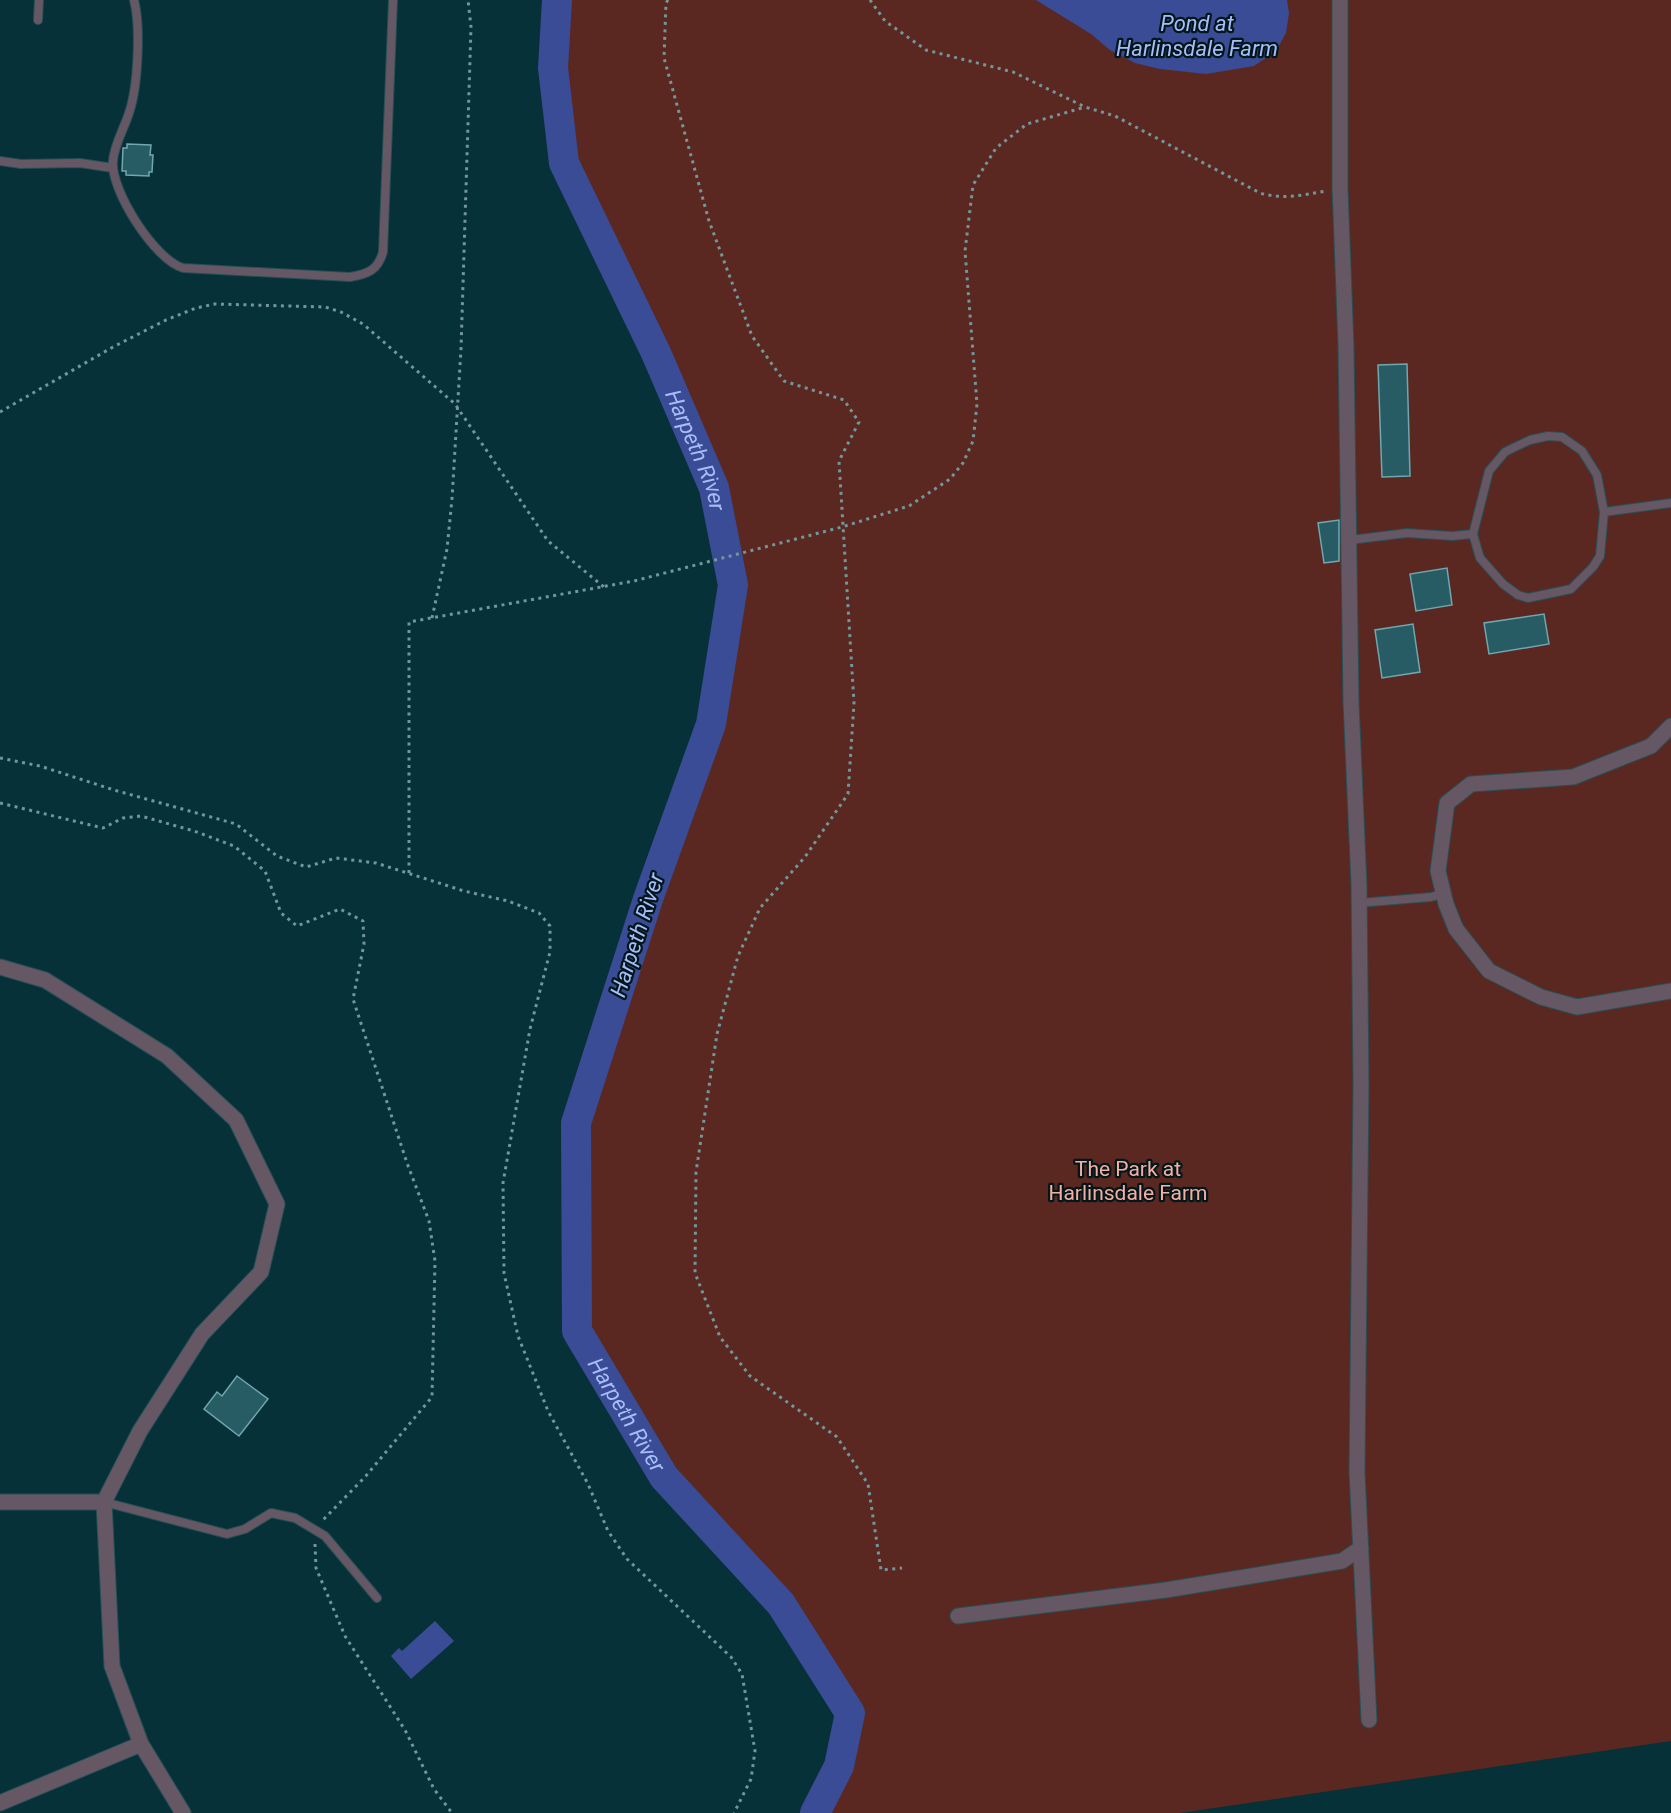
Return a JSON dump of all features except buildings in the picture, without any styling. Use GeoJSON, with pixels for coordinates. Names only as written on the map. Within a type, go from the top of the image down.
{"type":"FeatureCollection","features":[{"type":"Feature","properties":{"kind":"street"},"geometry":{"type":"LineString","coordinates":[[1340,0],[1340,188],[1346,345],[1351,702],[1359,903],[1357,1472],[1369,1720]]}},
{"type":"Feature","properties":{"kind":"street"},"geometry":{"type":"LineString","coordinates":[[1671,726],[1651,746],[1573,777],[1471,784],[1447,803],[1438,871],[1456,929],[1489,971],[1540,997],[1577,1007],[1671,991]]}},
{"type":"Feature","properties":{"kind":"street"},"geometry":{"type":"LineString","coordinates":[[0,967],[45,980],[167,1056],[236,1120],[277,1204],[261,1272],[202,1334],[140,1431],[104,1502],[112,1666],[141,1743],[183,1813]]}},
{"type":"Feature","properties":{"kind":"street"},"geometry":{"type":"LineString","coordinates":[[0,1502],[104,1502]]}},
{"type":"Feature","properties":{"kind":"street"},"geometry":{"type":"LineString","coordinates":[[957,1616],[1166,1590],[1342,1561],[1361,1548]]}},
{"type":"Feature","properties":{"kind":"street"},"geometry":{"type":"LineString","coordinates":[[0,1803],[141,1743]]}},
{"type":"Feature","properties":{"kind":"lane"},"geometry":{"type":"LineString","coordinates":[[38,20],[39,0]]}},
{"type":"Feature","properties":{"kind":"lane"},"geometry":{"type":"LineString","coordinates":[[134,0],[138,32],[134,85],[129,112],[114,153],[113,168],[120,189],[144,235],[160,253],[177,266],[350,277],[377,267],[383,252],[393,0]]}},
{"type":"Feature","properties":{"kind":"lane"},"geometry":{"type":"LineString","coordinates":[[0,161],[21,164],[80,163],[113,168]]}},
{"type":"Feature","properties":{"kind":"lane"},"geometry":{"type":"LineString","coordinates":[[1548,436],[1562,437],[1582,451],[1597,475],[1604,512],[1600,556],[1593,567],[1570,589],[1528,598],[1518,595],[1503,584],[1480,558],[1473,534],[1489,471],[1505,452],[1530,440],[1548,436]]}},
{"type":"Feature","properties":{"kind":"lane"},"geometry":{"type":"LineString","coordinates":[[1604,512],[1671,503]]}},
{"type":"Feature","properties":{"kind":"lane"},"geometry":{"type":"LineString","coordinates":[[1350,540],[1407,533],[1452,536],[1473,534]]}},
{"type":"Feature","properties":{"kind":"lane"},"geometry":{"type":"LineString","coordinates":[[1359,903],[1431,897],[1444,893]]}},
{"type":"Feature","properties":{"kind":"lane"},"geometry":{"type":"LineString","coordinates":[[104,1502],[227,1534],[245,1529],[271,1513],[296,1518],[324,1536],[377,1598]]}},
{"type":"Feature","properties":{"kind":"path"},"geometry":{"type":"LineString","coordinates":[[432,618],[447,549],[458,409],[471,39],[468,0]]}},
{"type":"Feature","properties":{"kind":"path"},"geometry":{"type":"LineString","coordinates":[[668,0],[664,58],[709,221],[752,336],[784,381],[844,400],[859,422],[839,461],[854,702],[848,794],[805,857],[760,908],[738,956],[717,1034],[696,1172],[695,1273],[720,1336],[750,1376],[837,1437],[868,1484],[881,1570],[902,1568]]}},
{"type":"Feature","properties":{"kind":"path"},"geometry":{"type":"LineString","coordinates":[[870,0],[885,21],[926,50],[1013,72],[1085,107],[1115,116],[1260,193],[1275,197],[1289,197],[1340,188]]}},
{"type":"Feature","properties":{"kind":"path"},"geometry":{"type":"LineString","coordinates":[[409,873],[410,622],[634,581],[842,527],[909,506],[950,479],[963,463],[973,441],[977,404],[965,251],[974,185],[996,148],[1027,124],[1085,107]]}},
{"type":"Feature","properties":{"kind":"path"},"geometry":{"type":"LineString","coordinates":[[0,412],[155,326],[196,308],[215,304],[325,307],[341,312],[363,324],[458,409],[548,541],[604,586]]}},
{"type":"Feature","properties":{"kind":"path"},"geometry":{"type":"LineString","coordinates":[[0,758],[40,766],[114,790],[236,824],[277,856],[306,867],[336,858],[376,863],[464,891],[508,901],[539,913],[550,926],[550,952],[530,1029],[503,1183],[504,1273],[518,1336],[548,1410],[588,1484],[608,1531],[627,1559],[730,1657],[742,1674],[755,1751],[751,1779],[734,1813]]}},
{"type":"Feature","properties":{"kind":"path"},"geometry":{"type":"LineString","coordinates":[[0,803],[103,828],[123,818],[141,816],[194,831],[234,846],[265,871],[281,913],[297,926],[340,909],[363,921],[364,945],[353,999],[407,1163],[429,1221],[435,1261],[432,1396],[366,1477],[314,1528],[316,1568],[345,1636],[405,1730],[434,1789],[452,1813]]}},
{"type":"Feature","properties":{"kind":"green space","name":"The Park at Harlinsdale Farm"},"geometry":{"type":"Polygon","coordinates":[[[557,0],[1671,0],[1671,1741],[1180,1813],[815,1813],[839,1766],[849,1713],[781,1604],[664,1477],[577,1331],[576,1123],[648,899],[711,724],[733,585],[714,488],[656,353],[564,163],[553,68],[557,0]]]}},
{"type":"Feature","properties":{"kind":"water","name":"Pond at Harlinsdale Farm"},"geometry":{"type":"Polygon","coordinates":[[[1036,0],[1287,0],[1289,13],[1286,33],[1276,51],[1254,66],[1206,74],[1160,69],[1135,63],[1110,50],[1091,34],[1036,0]]]}},
{"type":"Feature","properties":{"kind":"water"},"geometry":{"type":"Polygon","coordinates":[[[435,1621],[454,1641],[411,1679],[391,1656],[399,1648],[402,1651],[435,1621]]]}},
{"type":"Feature","properties":{"kind":"waterway","name":"Harpeth River"},"geometry":{"type":"LineString","coordinates":[[557,0],[553,68],[564,163],[656,353],[714,488],[733,585],[711,724],[648,899],[576,1123],[577,1331],[664,1477],[781,1604],[850,1713],[839,1766],[815,1813]]}}]}
